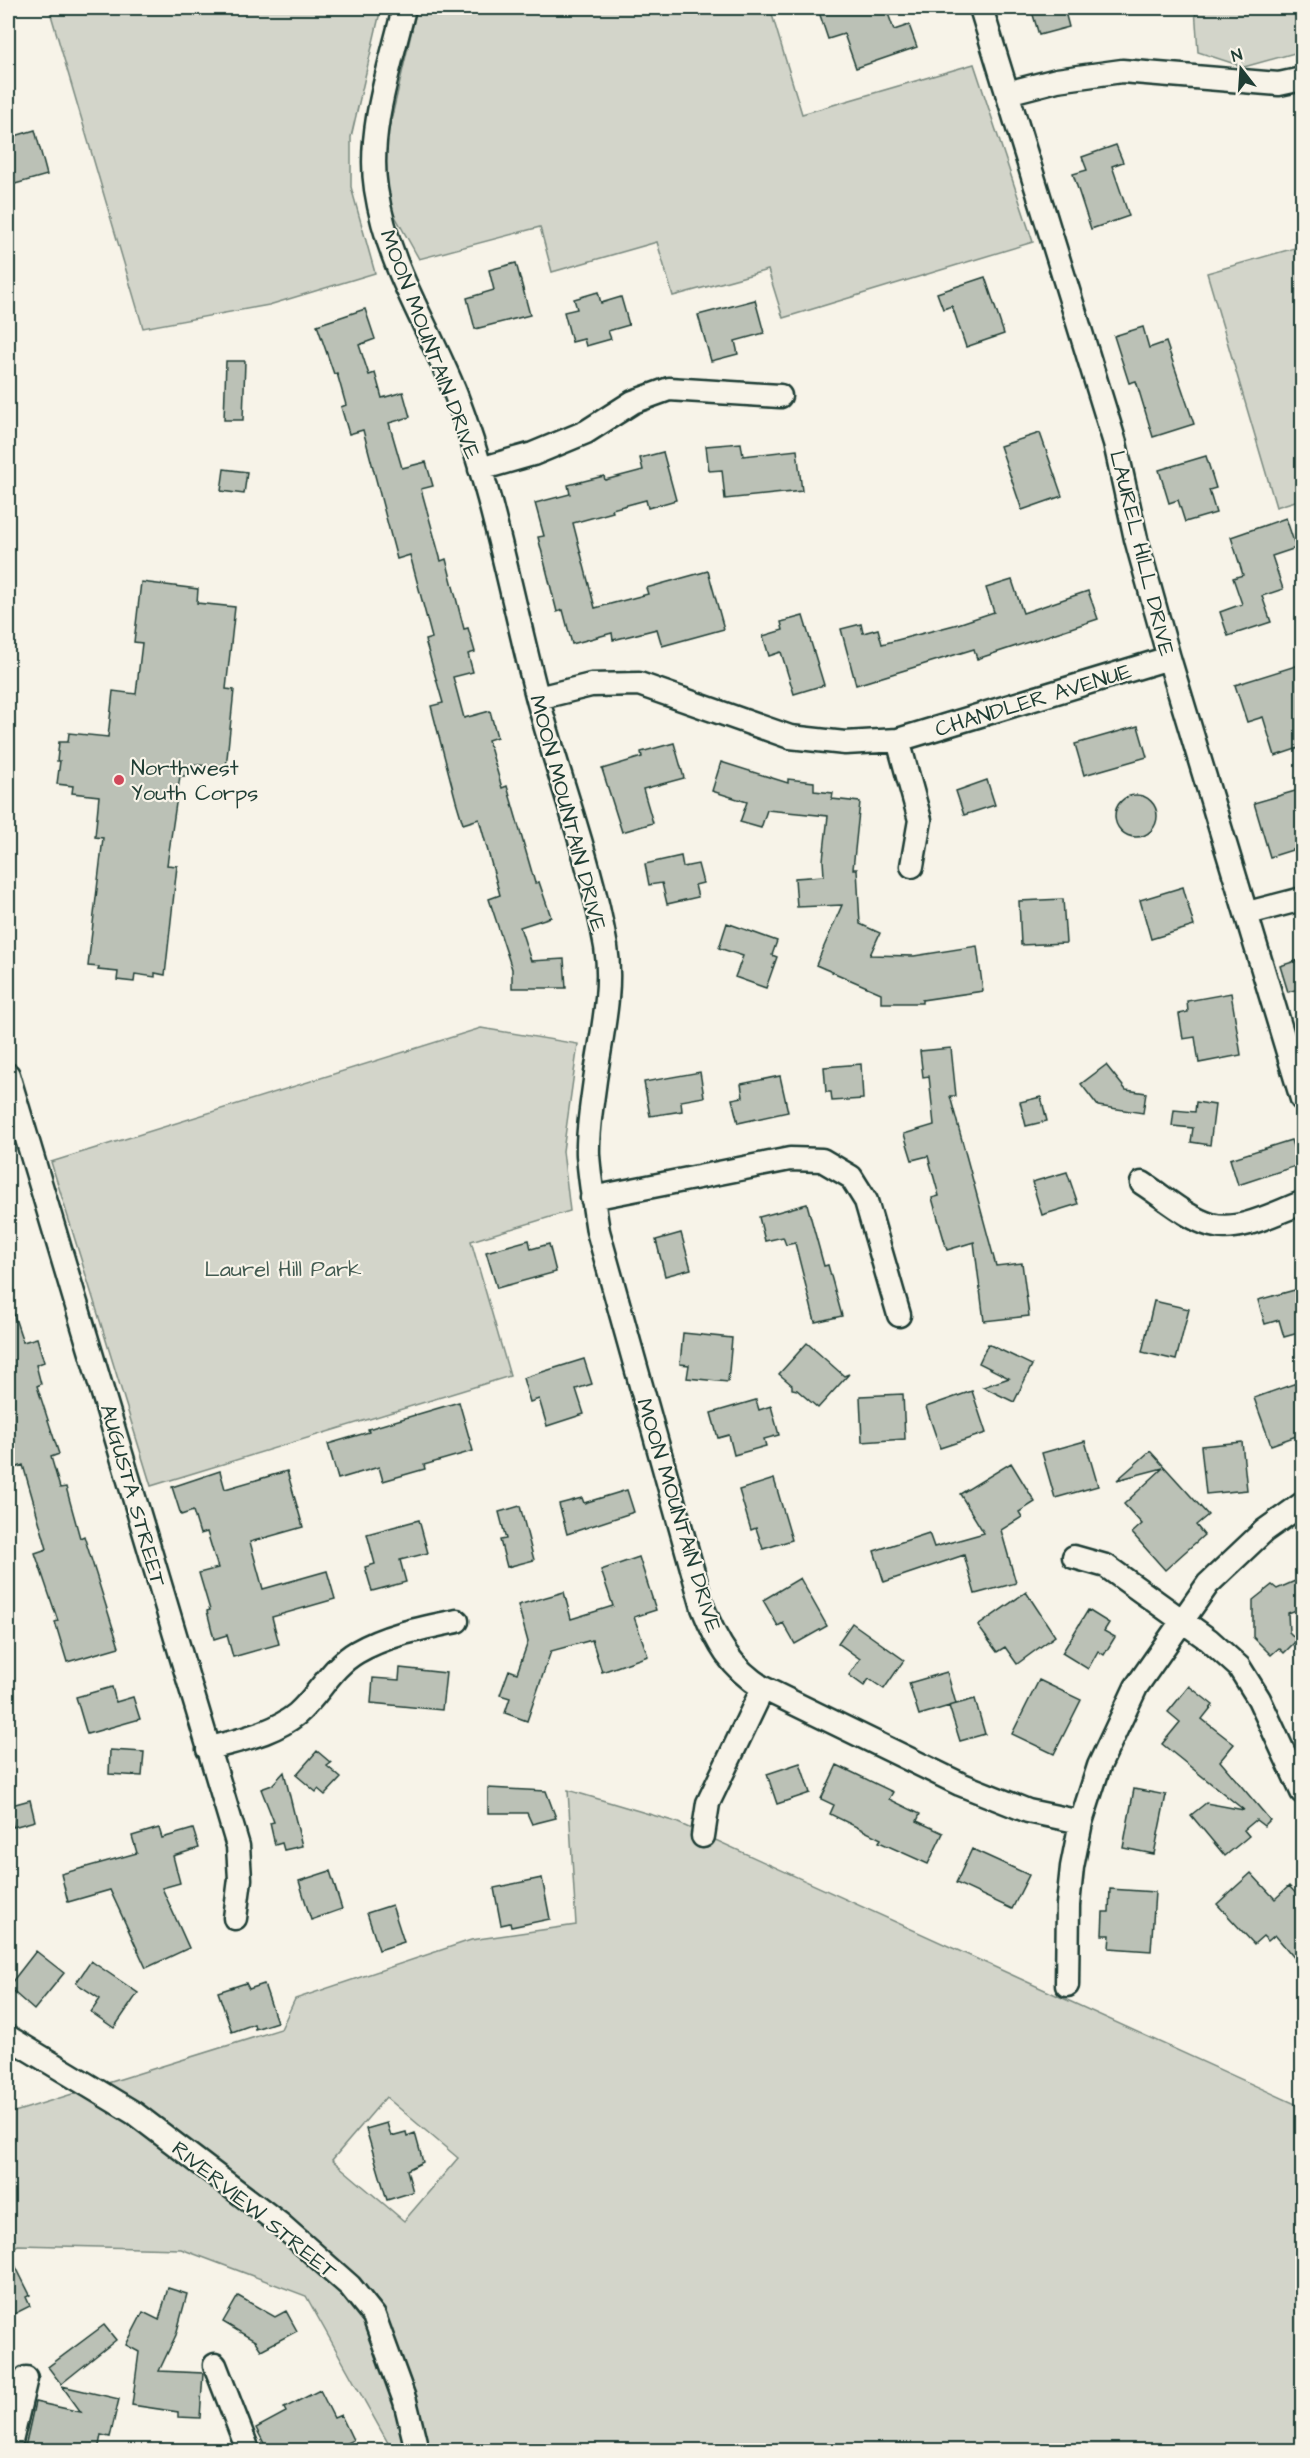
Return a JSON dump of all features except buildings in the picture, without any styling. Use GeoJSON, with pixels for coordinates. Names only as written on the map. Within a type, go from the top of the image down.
{"type":"FeatureCollection","features":[{"type":"Feature","properties":{"kind":"street","name":"MOON MOUNTAIN DRIVE"},"geometry":{"type":"LineString","coordinates":[[404,8],[375,134],[375,186],[384,227],[401,279],[455,394],[480,469],[538,698],[592,884],[606,951],[606,1005],[588,1152],[592,1198],[598,1231],[703,1608],[714,1635],[728,1657],[744,1676],[763,1688],[960,1784],[1028,1811],[1081,1822]]}},
{"type":"Feature","properties":{"kind":"street","name":"LAUREL HILL DRIVE"},"geometry":{"type":"LineString","coordinates":[[981,8],[1115,443],[1136,539],[1169,658],[1248,912],[1302,1099]]}},
{"type":"Feature","properties":{"kind":"street"},"geometry":{"type":"LineString","coordinates":[[1007,93],[1057,80],[1122,71],[1279,84],[1302,79]]}},
{"type":"Feature","properties":{"kind":"street","name":"MOON MOUNTAIN DRIVE"},"geometry":{"type":"LineString","coordinates":[[480,469],[533,454],[586,432],[633,402],[669,389],[780,396]]}},
{"type":"Feature","properties":{"kind":"street","name":"CHANDLER AVENUE"},"geometry":{"type":"LineString","coordinates":[[538,698],[591,686],[639,684],[790,737],[845,743],[898,740],[1169,658]]}},
{"type":"Feature","properties":{"kind":"street"},"geometry":{"type":"LineString","coordinates":[[898,740],[920,820],[912,866]]}},
{"type":"Feature","properties":{"kind":"street"},"geometry":{"type":"LineString","coordinates":[[1248,912],[1302,899]]}},
{"type":"Feature","properties":{"kind":"street","name":"AUGUSTA STREET"},"geometry":{"type":"LineString","coordinates":[[8,1077],[238,1846],[240,1879],[235,1918]]}},
{"type":"Feature","properties":{"kind":"street"},"geometry":{"type":"LineString","coordinates":[[592,1198],[790,1159],[822,1160],[851,1177],[866,1201],[899,1315]]}},
{"type":"Feature","properties":{"kind":"street"},"geometry":{"type":"LineString","coordinates":[[1143,1183],[1198,1220],[1214,1226],[1240,1225],[1302,1203]]}},
{"type":"Feature","properties":{"kind":"street"},"geometry":{"type":"LineString","coordinates":[[1067,1985],[1068,1905],[1072,1867],[1081,1822],[1099,1766],[1136,1687],[1208,1584],[1264,1531],[1302,1504]]}},
{"type":"Feature","properties":{"kind":"street"},"geometry":{"type":"LineString","coordinates":[[1074,1557],[1106,1566],[1209,1640],[1239,1668],[1258,1699],[1302,1792]]}},
{"type":"Feature","properties":{"kind":"street"},"geometry":{"type":"LineString","coordinates":[[208,1749],[269,1731],[297,1714],[334,1669],[356,1652],[414,1630],[458,1621]]}},
{"type":"Feature","properties":{"kind":"street"},"geometry":{"type":"LineString","coordinates":[[703,1836],[708,1803],[763,1688]]}},
{"type":"Feature","properties":{"kind":"street","name":"RIVERVIEW STREET"},"geometry":{"type":"LineString","coordinates":[[8,2037],[134,2114],[280,2224],[350,2286],[374,2316],[405,2401],[417,2451]]}},
{"type":"Feature","properties":{"kind":"street"},"geometry":{"type":"LineString","coordinates":[[215,2365],[248,2451]]}},
{"type":"Feature","properties":{"kind":"street"},"geometry":{"type":"LineString","coordinates":[[9,2451],[26,2378]]}},
{"type":"Feature","properties":{"kind":"green space"},"geometry":{"type":"Polygon","coordinates":[[[49,8],[381,8],[351,137],[351,187],[375,273],[269,305],[143,328],[49,8]]]}},
{"type":"Feature","properties":{"kind":"green space"},"geometry":{"type":"Polygon","coordinates":[[[417,8],[770,8],[802,114],[974,64],[1033,242],[783,318],[768,270],[673,296],[657,242],[552,272],[540,227],[419,259],[390,207],[384,151],[417,8]]]}},
{"type":"Feature","properties":{"kind":"green space"},"geometry":{"type":"Polygon","coordinates":[[[1195,8],[1302,8],[1302,51],[1244,67],[1198,52],[1195,8]]]}},
{"type":"Feature","properties":{"kind":"green space"},"geometry":{"type":"Polygon","coordinates":[[[1302,246],[1302,499],[1276,507],[1207,273],[1302,246]]]}},
{"type":"Feature","properties":{"kind":"green space","name":"Laurel Hill Park"},"geometry":{"type":"Polygon","coordinates":[[[481,1028],[578,1044],[563,1151],[570,1211],[471,1241],[510,1376],[151,1486],[51,1162],[481,1028]]]}},
{"type":"Feature","properties":{"kind":"green space"},"geometry":{"type":"Polygon","coordinates":[[[568,1790],[676,1822],[1302,2107],[1302,2450],[392,2450],[306,2296],[181,2249],[18,2245],[8,2251],[8,2114],[281,2029],[295,1999],[471,1940],[576,1925],[568,1790]],[[386,2097],[332,2160],[404,2221],[458,2158],[386,2097]]]}},
{"type":"Feature","properties":{"kind":"place","name":"Northwest Youth Corps"},"geometry":{"type":"Point","coordinates":[119,780]}}]}
